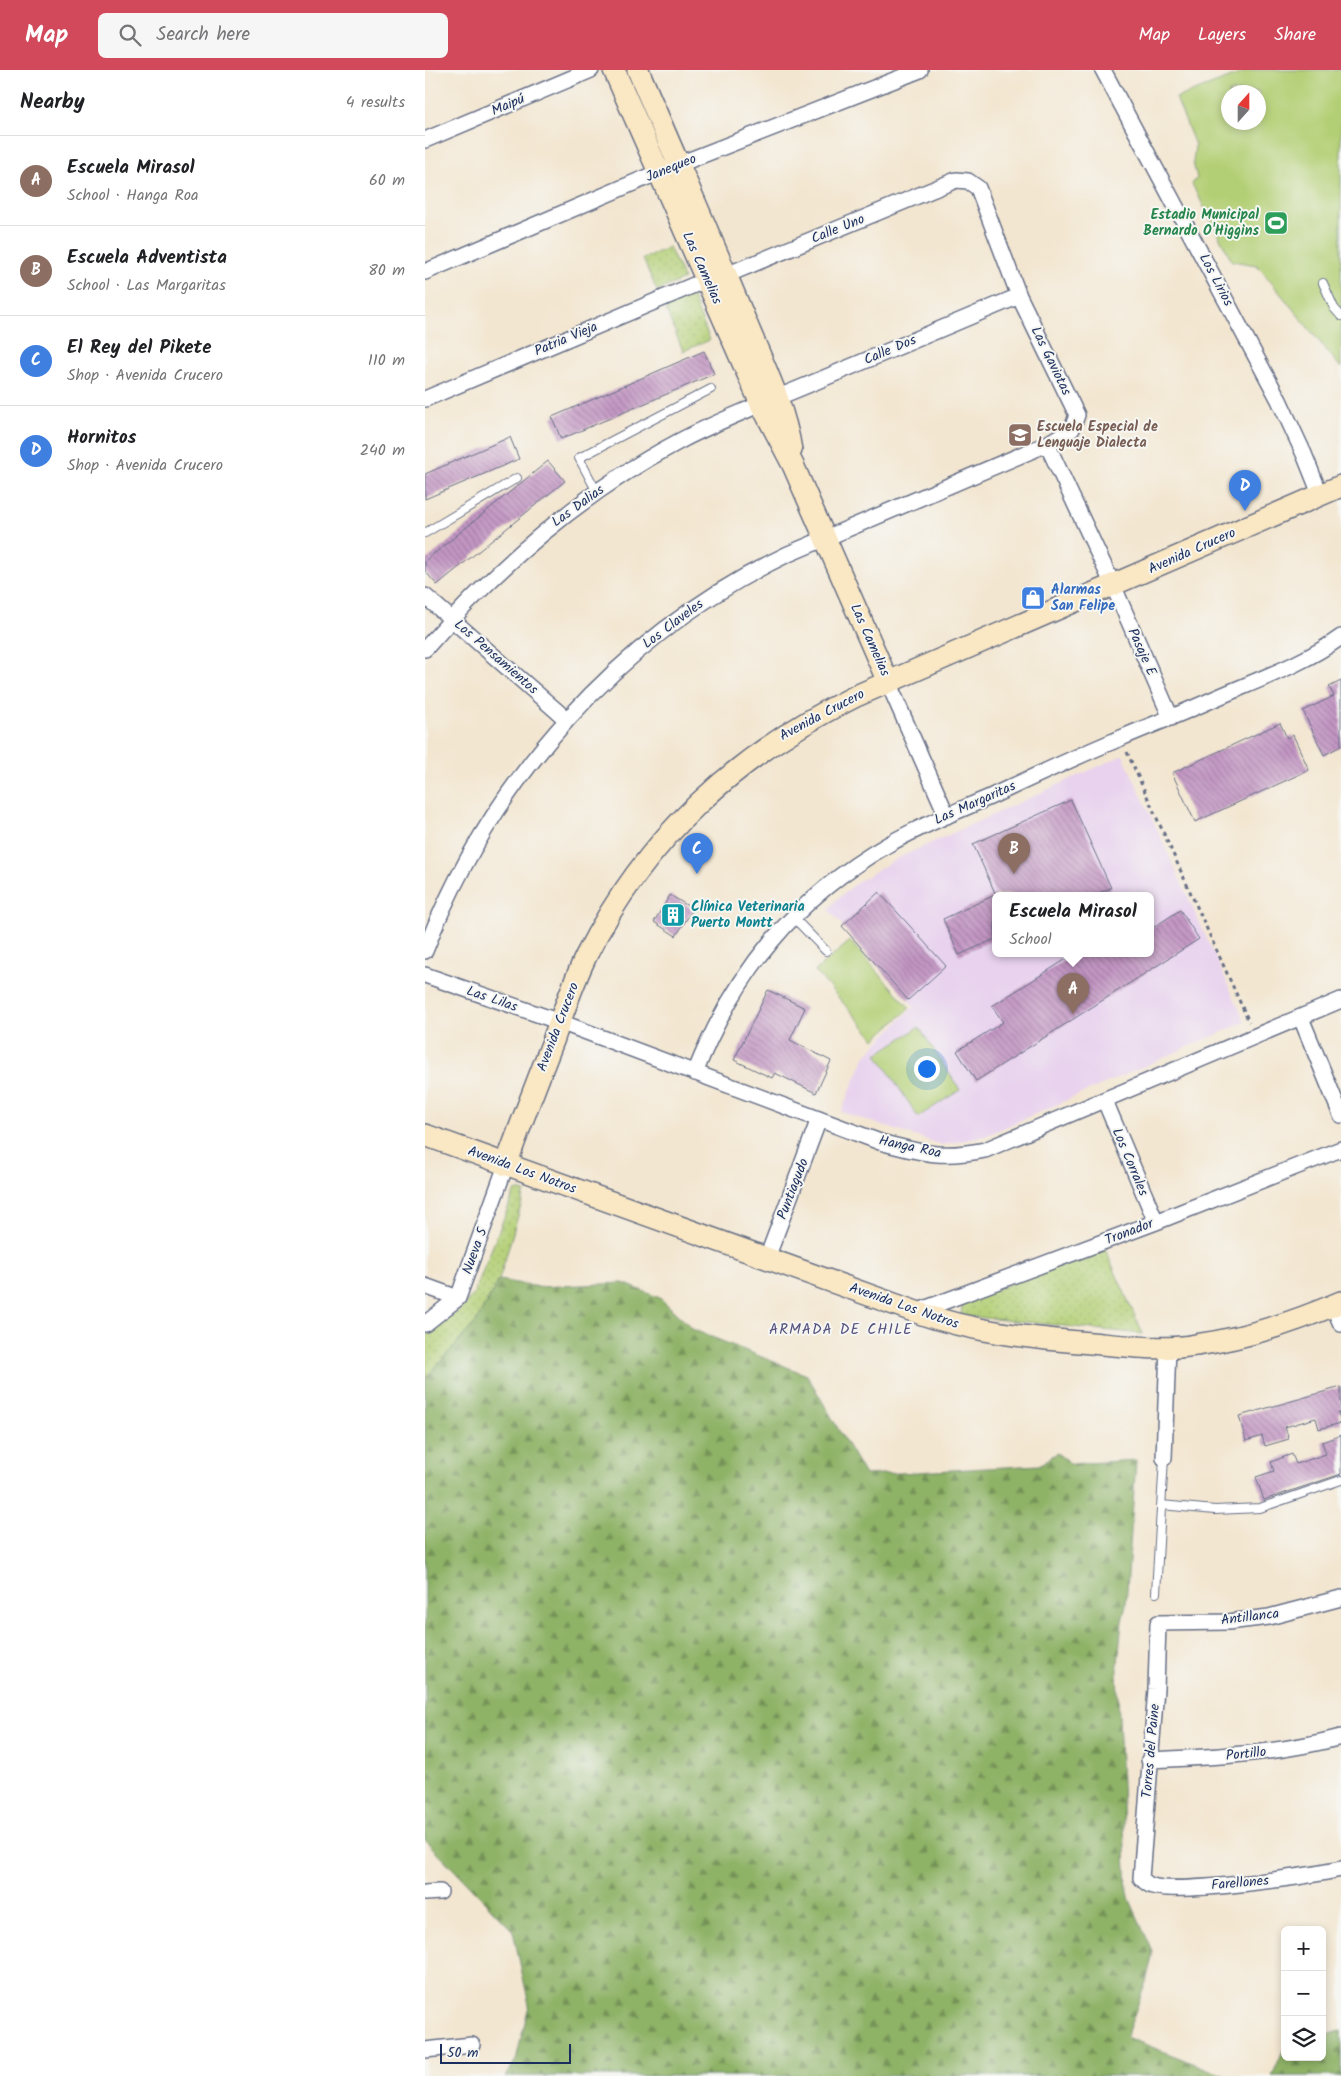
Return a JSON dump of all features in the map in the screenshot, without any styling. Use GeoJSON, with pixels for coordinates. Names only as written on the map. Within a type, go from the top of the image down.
{"type":"FeatureCollection","features":[{"type":"Feature","properties":{"kind":"main road","name":"Las Camelias"},"geometry":{"type":"LineString","coordinates":[[614,70],[669,169],[769,401],[787,422],[793,465],[888,682]]}},
{"type":"Feature","properties":{"kind":"main road","name":"Las Camelias"},"geometry":{"type":"LineString","coordinates":[[638,70],[669,169]]}},
{"type":"Feature","properties":{"kind":"main road","name":"Avenida Crucero"},"geometry":{"type":"LineString","coordinates":[[506,1165],[559,1022],[586,958],[620,896],[640,868],[686,815],[717,785],[765,747],[825,711],[1341,486]]}},
{"type":"Feature","properties":{"kind":"main road","name":"Avenida Los Notros"},"geometry":{"type":"LineString","coordinates":[[425,1135],[916,1312],[965,1327],[1020,1336],[1123,1346],[1168,1348],[1231,1339],[1338,1310]]}},
{"type":"Feature","properties":{"kind":"street","name":"Maipú"},"geometry":{"type":"LineString","coordinates":[[425,140],[591,70]]}},
{"type":"Feature","properties":{"kind":"street","name":"Janequeo"},"geometry":{"type":"LineString","coordinates":[[425,272],[669,169],[920,70]]}},
{"type":"Feature","properties":{"kind":"street","name":"Los Lirios"},"geometry":{"type":"LineString","coordinates":[[1103,70],[1279,400],[1320,494]]}},
{"type":"Feature","properties":{"kind":"street","name":"Calle Uno"},"geometry":{"type":"LineString","coordinates":[[717,277],[955,180],[968,181]]}},
{"type":"Feature","properties":{"kind":"street","name":"Las Gaviotas"},"geometry":{"type":"LineString","coordinates":[[968,181],[978,188],[1019,296],[1077,415],[1072,429],[1047,444]]}},
{"type":"Feature","properties":{"kind":"street","name":"Patria Vieja"},"geometry":{"type":"LineString","coordinates":[[427,393],[717,277]]}},
{"type":"Feature","properties":{"kind":"street","name":"Calle Dos"},"geometry":{"type":"LineString","coordinates":[[769,401],[1019,296]]}},
{"type":"Feature","properties":{"kind":"street","name":"Las Dalias"},"geometry":{"type":"LineString","coordinates":[[425,649],[452,619],[522,550],[597,492],[678,442],[769,401]]}},
{"type":"Feature","properties":{"kind":"street","name":"Los Claveles"},"geometry":{"type":"LineString","coordinates":[[425,951],[450,893],[491,818],[566,719],[634,654],[706,599],[745,575],[825,538],[1047,444]]}},
{"type":"Feature","properties":{"kind":"street"},"geometry":{"type":"LineString","coordinates":[[1047,444],[1113,585]]}},
{"type":"Feature","properties":{"kind":"street","name":"Pasaje E"},"geometry":{"type":"LineString","coordinates":[[1113,585],[1171,718]]}},
{"type":"Feature","properties":{"kind":"street","name":"Los Pensamientos"},"geometry":{"type":"LineString","coordinates":[[425,596],[566,719]]}},
{"type":"Feature","properties":{"kind":"street","name":"Las Margaritas"},"geometry":{"type":"LineString","coordinates":[[695,1073],[711,1034],[736,988],[763,951],[793,917],[815,896],[865,858],[891,842],[947,816],[1120,738],[1171,718],[1306,659],[1341,637]]}},
{"type":"Feature","properties":{"kind":"street","name":"Las Camelias"},"geometry":{"type":"LineString","coordinates":[[888,682],[947,816]]}},
{"type":"Feature","properties":{"kind":"street","name":"Las Lilas"},"geometry":{"type":"LineString","coordinates":[[425,975],[559,1022]]}},
{"type":"Feature","properties":{"kind":"street","name":"Hanga Roa"},"geometry":{"type":"LineString","coordinates":[[559,1022],[880,1142],[932,1154],[957,1156],[985,1150],[1341,1000]]}},
{"type":"Feature","properties":{"kind":"street"},"geometry":{"type":"LineString","coordinates":[[1301,1018],[1341,1115]]}},
{"type":"Feature","properties":{"kind":"street","name":"Los Corrales"},"geometry":{"type":"LineString","coordinates":[[1105,1101],[1156,1222]]}},
{"type":"Feature","properties":{"kind":"street","name":"Puntiagudo"},"geometry":{"type":"LineString","coordinates":[[767,1258],[819,1119]]}},
{"type":"Feature","properties":{"kind":"street","name":"Tronador"},"geometry":{"type":"LineString","coordinates":[[916,1312],[1156,1222],[1341,1149]]}},
{"type":"Feature","properties":{"kind":"street","name":"Nueva 5"},"geometry":{"type":"LineString","coordinates":[[458,1298],[506,1165]]}},
{"type":"Feature","properties":{"kind":"street"},"geometry":{"type":"LineString","coordinates":[[425,1286],[458,1298]]}},
{"type":"Feature","properties":{"kind":"street"},"geometry":{"type":"LineString","coordinates":[[425,1324],[458,1298]]}},
{"type":"Feature","properties":{"kind":"street"},"geometry":{"type":"LineString","coordinates":[[1164,1458],[1168,1348]]}},
{"type":"Feature","properties":{"kind":"street","name":"Antillanca"},"geometry":{"type":"LineString","coordinates":[[1158,1623],[1228,1622],[1269,1617],[1341,1598]]}},
{"type":"Feature","properties":{"kind":"street","name":"Torres del Paine"},"geometry":{"type":"LineString","coordinates":[[1141,1878],[1158,1623]]}},
{"type":"Feature","properties":{"kind":"street","name":"Portillo"},"geometry":{"type":"LineString","coordinates":[[1149,1760],[1248,1754],[1305,1747],[1341,1737]]}},
{"type":"Feature","properties":{"kind":"street","name":"Farellones"},"geometry":{"type":"LineString","coordinates":[[1141,1878],[1150,1886],[1172,1888],[1271,1880],[1341,1869]]}},
{"type":"Feature","properties":{"kind":"street"},"geometry":{"type":"LineString","coordinates":[[425,2050],[472,2045]]}},
{"type":"Feature","properties":{"kind":"lane"},"geometry":{"type":"LineString","coordinates":[[1323,283],[1334,308],[1341,316]]}},
{"type":"Feature","properties":{"kind":"lane"},"geometry":{"type":"LineString","coordinates":[[597,492],[579,458],[711,389]]}},
{"type":"Feature","properties":{"kind":"lane"},"geometry":{"type":"LineString","coordinates":[[425,532],[517,478]]}},
{"type":"Feature","properties":{"kind":"lane"},"geometry":{"type":"LineString","coordinates":[[793,917],[826,951]]}},
{"type":"Feature","properties":{"kind":"lane"},"geometry":{"type":"LineString","coordinates":[[1155,1593],[1164,1458]]}},
{"type":"Feature","properties":{"kind":"lane"},"geometry":{"type":"LineString","coordinates":[[1161,1505],[1215,1510],[1260,1508],[1341,1480]]}},
{"type":"Feature","properties":{"kind":"path"},"geometry":{"type":"LineString","coordinates":[[1120,738],[1256,1036]]}},
{"type":"Feature","properties":{"kind":"shaded area"},"geometry":{"type":"Polygon","coordinates":[[[1123,755],[1245,1022],[985,1136],[942,1145],[841,1112],[865,1056],[914,1006],[829,910],[836,900],[859,881],[896,859],[1123,755]]]}},
{"type":"Feature","properties":{"kind":"green space","name":"Estadio Municipal Bernardo O'Higgins"},"geometry":{"type":"Polygon","coordinates":[[[1250,70],[1341,70],[1341,368],[1257,265],[1232,261],[1192,184],[1197,178],[1193,163],[1195,145],[1176,98],[1250,70]]]}},
{"type":"Feature","properties":{"kind":"green space"},"geometry":{"type":"Polygon","coordinates":[[[669,247],[684,279],[657,291],[643,259],[669,247]]]}},
{"type":"Feature","properties":{"kind":"green space"},"geometry":{"type":"Polygon","coordinates":[[[691,294],[710,340],[683,351],[664,305],[691,294]]]}},
{"type":"Feature","properties":{"kind":"green space"},"geometry":{"type":"Polygon","coordinates":[[[850,941],[910,1008],[875,1039],[815,971],[850,941]]]}},
{"type":"Feature","properties":{"kind":"green space"},"geometry":{"type":"Polygon","coordinates":[[[919,1027],[960,1090],[918,1117],[877,1054],[919,1027]]]}},
{"type":"Feature","properties":{"kind":"green space"},"geometry":{"type":"Polygon","coordinates":[[[515,1190],[525,1192],[499,1280],[476,1322],[425,1379],[425,1337],[463,1307],[474,1293],[515,1190]]]}},
{"type":"Feature","properties":{"kind":"green space"},"geometry":{"type":"Polygon","coordinates":[[[1105,1249],[1143,1334],[965,1316],[961,1313],[963,1301],[1105,1249]]]}},
{"type":"Feature","properties":{"kind":"green space"},"geometry":{"type":"Polygon","coordinates":[[[499,1280],[539,1287],[623,1283],[660,1298],[694,1330],[807,1375],[865,1475],[1039,1465],[1057,1453],[1071,1464],[1136,1460],[1126,1604],[1122,1621],[1117,1674],[1127,1893],[1153,1952],[1146,1982],[1126,2037],[1226,2076],[506,2076],[516,2060],[529,2005],[513,1931],[425,1840],[425,1379],[476,1322],[499,1280]]]}},
{"type":"Feature","properties":{"kind":"green space"},"geometry":{"type":"Polygon","coordinates":[[[1341,2031],[1341,2076],[1272,2076],[1281,2055],[1281,2061],[1326,2061],[1326,2035],[1341,2031]]]}},
{"type":"Feature","properties":{"kind":"building"},"geometry":{"type":"Polygon","coordinates":[[[704,351],[714,374],[561,439],[552,417],[704,351]]]}},
{"type":"Feature","properties":{"kind":"building"},"geometry":{"type":"Polygon","coordinates":[[[510,437],[519,459],[425,499],[425,474],[510,437]]]}},
{"type":"Feature","properties":{"kind":"building"},"geometry":{"type":"Polygon","coordinates":[[[548,461],[565,481],[437,585],[425,571],[425,561],[548,461]]]}},
{"type":"Feature","properties":{"kind":"building"},"geometry":{"type":"Polygon","coordinates":[[[1341,681],[1341,746],[1324,755],[1303,711],[1334,696],[1329,687],[1341,681]]]}},
{"type":"Feature","properties":{"kind":"building"},"geometry":{"type":"Polygon","coordinates":[[[1280,723],[1287,738],[1293,735],[1309,770],[1195,822],[1172,773],[1280,723]]]}},
{"type":"Feature","properties":{"kind":"building"},"geometry":{"type":"Polygon","coordinates":[[[1071,800],[1111,888],[1101,892],[995,892],[973,844],[1071,800]]]}},
{"type":"Feature","properties":{"kind":"building"},"geometry":{"type":"Polygon","coordinates":[[[879,892],[946,966],[908,1000],[842,926],[879,892]]]}},
{"type":"Feature","properties":{"kind":"building","name":"Clínica Veterinaria Puerto Montt"},"geometry":{"type":"Polygon","coordinates":[[[670,895],[693,909],[676,936],[654,922],[670,895]]]}},
{"type":"Feature","properties":{"kind":"building"},"geometry":{"type":"Polygon","coordinates":[[[992,896],[992,940],[959,955],[943,919],[992,896]]]}},
{"type":"Feature","properties":{"kind":"building"},"geometry":{"type":"Polygon","coordinates":[[[1180,910],[1199,939],[976,1081],[957,1051],[1003,1022],[992,1006],[1070,957],[1154,957],[1154,927],[1180,910]]]}},
{"type":"Feature","properties":{"kind":"building"},"geometry":{"type":"Polygon","coordinates":[[[768,990],[805,1008],[790,1040],[831,1061],[816,1093],[775,1073],[772,1078],[734,1060],[768,990]]]}},
{"type":"Feature","properties":{"kind":"building"},"geometry":{"type":"Polygon","coordinates":[[[1341,1387],[1341,1412],[1338,1412],[1341,1423],[1319,1429],[1316,1418],[1285,1427],[1289,1439],[1265,1446],[1262,1436],[1246,1441],[1239,1416],[1341,1387]]]}},
{"type":"Feature","properties":{"kind":"building"},"geometry":{"type":"Polygon","coordinates":[[[1341,1435],[1341,1474],[1264,1500],[1256,1477],[1274,1471],[1271,1462],[1292,1454],[1296,1464],[1326,1454],[1322,1442],[1341,1435]]]}},
{"type":"Feature","properties":{"kind":"place","name":"Estadio Municipal Bernardo O'Higgins"},"geometry":{"type":"Point","coordinates":[1276,223]}},
{"type":"Feature","properties":{"kind":"place","name":"Escuela Especial de Lenguaje Dialecta"},"geometry":{"type":"Point","coordinates":[1020,435]}},
{"type":"Feature","properties":{"kind":"place","name":"Hornitos"},"geometry":{"type":"Point","coordinates":[1245,511]}},
{"type":"Feature","properties":{"kind":"place","name":"Alarmas San Felipe"},"geometry":{"type":"Point","coordinates":[1033,598]}},
{"type":"Feature","properties":{"kind":"place","name":"El Rey del Pikete"},"geometry":{"type":"Point","coordinates":[697,874]}},
{"type":"Feature","properties":{"kind":"place","name":"Escuela Adventista"},"geometry":{"type":"Point","coordinates":[1014,874]}},
{"type":"Feature","properties":{"kind":"place","name":"Clínica Veterinaria Puerto Montt"},"geometry":{"type":"Point","coordinates":[673,915]}},
{"type":"Feature","properties":{"kind":"place","name":"Escuela Mirasol"},"geometry":{"type":"Point","coordinates":[1073,1014]}},
{"type":"Feature","properties":{"kind":"district","name":"ARMADA DE CHILE"},"geometry":{"type":"Point","coordinates":[841,1330]}}]}
